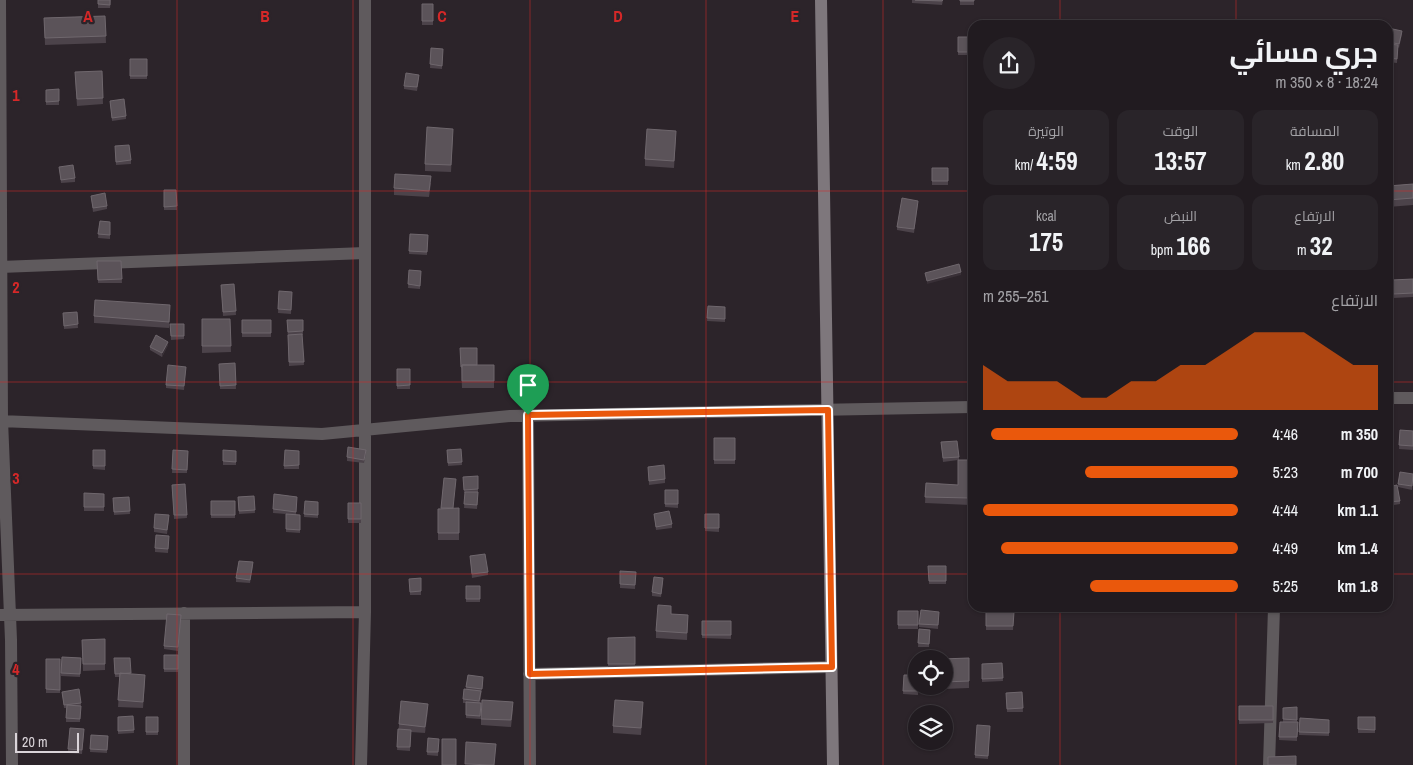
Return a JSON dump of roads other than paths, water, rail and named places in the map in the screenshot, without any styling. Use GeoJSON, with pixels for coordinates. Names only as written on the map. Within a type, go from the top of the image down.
{"type":"FeatureCollection","features":[{"type":"Feature","properties":{"kind":"main road"},"geometry":{"type":"LineString","coordinates":[[822,0],[833,765]]}},
{"type":"Feature","properties":{"kind":"street"},"geometry":{"type":"LineString","coordinates":[[0,0],[1,421],[5,615],[12,765]]}},
{"type":"Feature","properties":{"kind":"street"},"geometry":{"type":"LineString","coordinates":[[361,765],[365,612],[365,0]]}},
{"type":"Feature","properties":{"kind":"street"},"geometry":{"type":"LineString","coordinates":[[1,267],[365,253]]}},
{"type":"Feature","properties":{"kind":"street"},"geometry":{"type":"LineString","coordinates":[[1393,398],[1413,398]]}},
{"type":"Feature","properties":{"kind":"street"},"geometry":{"type":"LineString","coordinates":[[1,421],[322,434],[528,415],[968,407]]}},
{"type":"Feature","properties":{"kind":"street"},"geometry":{"type":"LineString","coordinates":[[528,415],[530,765]]}},
{"type":"Feature","properties":{"kind":"street"},"geometry":{"type":"LineString","coordinates":[[5,615],[365,612]]}},
{"type":"Feature","properties":{"kind":"street"},"geometry":{"type":"LineString","coordinates":[[1269,765],[1274,612]]}},
{"type":"Feature","properties":{"kind":"street"},"geometry":{"type":"LineString","coordinates":[[184,613],[184,765]]}},
{"type":"Feature","properties":{"kind":"street"},"geometry":{"type":"LineString","coordinates":[[530,674],[832,667]]}}]}
